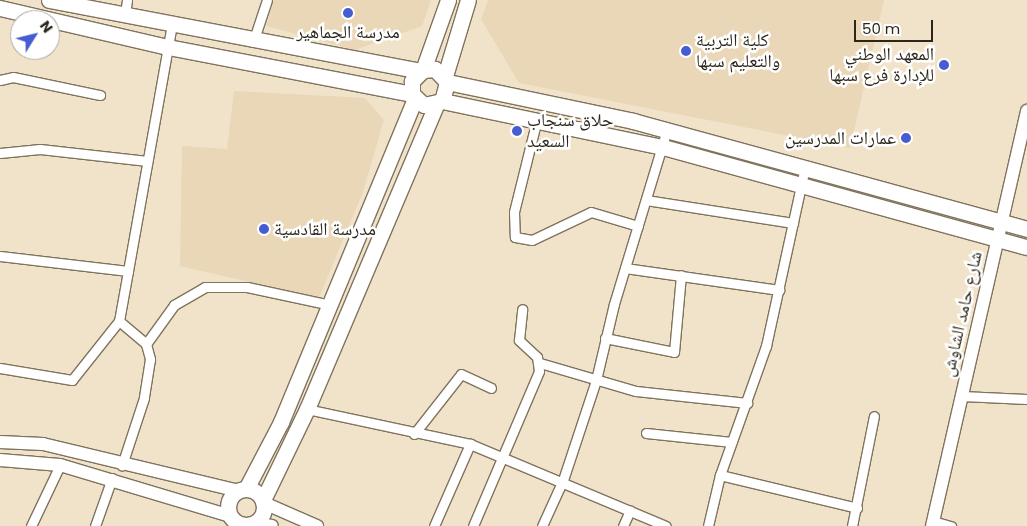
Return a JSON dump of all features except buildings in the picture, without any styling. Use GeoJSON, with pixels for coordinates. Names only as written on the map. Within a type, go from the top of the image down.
{"type":"FeatureCollection","features":[{"type":"Feature","properties":{"kind":"main road"},"geometry":{"type":"LineString","coordinates":[[49,0],[126,7],[172,24],[253,42],[421,71],[435,70],[446,79],[667,130],[1027,229]]}},
{"type":"Feature","properties":{"kind":"main road"},"geometry":{"type":"LineString","coordinates":[[231,520],[229,502],[242,490],[281,422],[330,305],[413,96],[412,81],[421,71],[448,0]]}},
{"type":"Feature","properties":{"kind":"main road"},"geometry":{"type":"LineString","coordinates":[[251,525],[261,518],[263,501],[307,410],[439,103],[468,0]]}},
{"type":"Feature","properties":{"kind":"main road"},"geometry":{"type":"LineString","coordinates":[[7,6],[168,47],[413,96],[424,105],[439,103],[536,119],[663,147],[1027,247]]}},
{"type":"Feature","properties":{"kind":"main road","name":"شارع حامد الشاوش"},"geometry":{"type":"LineString","coordinates":[[932,524],[996,240],[1026,119]]}},
{"type":"Feature","properties":{"kind":"main road"},"geometry":{"type":"LineString","coordinates":[[0,442],[43,444],[122,465],[242,490],[317,526]]}},
{"type":"Feature","properties":{"kind":"main road"},"geometry":{"type":"LineString","coordinates":[[0,460],[60,465],[112,478],[231,520],[251,525],[272,526]]}},
{"type":"Feature","properties":{"kind":"street"},"geometry":{"type":"LineString","coordinates":[[253,42],[267,0]]}},
{"type":"Feature","properties":{"kind":"street"},"geometry":{"type":"LineString","coordinates":[[0,368],[72,380],[119,321],[172,24]]}},
{"type":"Feature","properties":{"kind":"street"},"geometry":{"type":"LineString","coordinates":[[0,80],[13,77],[100,95]]}},
{"type":"Feature","properties":{"kind":"street"},"geometry":{"type":"LineString","coordinates":[[536,119],[514,212],[515,237],[532,240],[591,212],[638,226]]}},
{"type":"Feature","properties":{"kind":"street"},"geometry":{"type":"LineString","coordinates":[[542,526],[563,480],[596,380],[605,338],[667,130]]}},
{"type":"Feature","properties":{"kind":"street"},"geometry":{"type":"LineString","coordinates":[[0,153],[40,149],[147,161]]}},
{"type":"Feature","properties":{"kind":"street"},"geometry":{"type":"LineString","coordinates":[[708,526],[720,475],[747,403],[779,290],[805,168]]}},
{"type":"Feature","properties":{"kind":"street"},"geometry":{"type":"LineString","coordinates":[[646,200],[794,223]]}},
{"type":"Feature","properties":{"kind":"street"},"geometry":{"type":"LineString","coordinates":[[0,256],[128,271]]}},
{"type":"Feature","properties":{"kind":"street"},"geometry":{"type":"LineString","coordinates":[[625,268],[779,290]]}},
{"type":"Feature","properties":{"kind":"street"},"geometry":{"type":"LineString","coordinates":[[605,338],[674,352],[681,275]]}},
{"type":"Feature","properties":{"kind":"street"},"geometry":{"type":"LineString","coordinates":[[146,344],[174,305],[206,287],[247,286],[330,305]]}},
{"type":"Feature","properties":{"kind":"street"},"geometry":{"type":"LineString","coordinates":[[522,309],[519,340],[540,363],[596,380],[662,395],[747,403]]}},
{"type":"Feature","properties":{"kind":"street"},"geometry":{"type":"LineString","coordinates":[[119,321],[146,344],[150,359],[144,398],[122,465]]}},
{"type":"Feature","properties":{"kind":"street"},"geometry":{"type":"LineString","coordinates":[[473,526],[500,454],[540,363]]}},
{"type":"Feature","properties":{"kind":"street"},"geometry":{"type":"LineString","coordinates":[[414,434],[461,374],[491,388]]}},
{"type":"Feature","properties":{"kind":"street"},"geometry":{"type":"LineString","coordinates":[[961,396],[1027,399]]}},
{"type":"Feature","properties":{"kind":"street"},"geometry":{"type":"LineString","coordinates":[[307,410],[414,434],[470,444],[500,454],[563,480],[666,526]]}},
{"type":"Feature","properties":{"kind":"street"},"geometry":{"type":"LineString","coordinates":[[852,526],[874,416]]}},
{"type":"Feature","properties":{"kind":"street"},"geometry":{"type":"LineString","coordinates":[[646,432],[732,442]]}},
{"type":"Feature","properties":{"kind":"street"},"geometry":{"type":"LineString","coordinates":[[434,526],[470,444]]}},
{"type":"Feature","properties":{"kind":"street"},"geometry":{"type":"LineString","coordinates":[[31,526],[60,465]]}},
{"type":"Feature","properties":{"kind":"street"},"geometry":{"type":"LineString","coordinates":[[720,475],[856,508]]}},
{"type":"Feature","properties":{"kind":"street"},"geometry":{"type":"LineString","coordinates":[[94,526],[112,478]]}},
{"type":"Feature","properties":{"kind":"street"},"geometry":{"type":"LineString","coordinates":[[623,526],[630,510]]}},
{"type":"Feature","properties":{"kind":"street"},"geometry":{"type":"LineString","coordinates":[[932,524],[951,526]]}},
{"type":"Feature","properties":{"kind":"shaded area","name":"مدرسة الجماهير"},"geometry":{"type":"Polygon","coordinates":[[[274,0],[431,0],[422,26],[355,50],[266,26],[274,0]]]}},
{"type":"Feature","properties":{"kind":"shaded area","name":"كلية التربية والتعليم سبها"},"geometry":{"type":"Polygon","coordinates":[[[488,0],[884,0],[850,148],[519,83],[481,19],[488,0]]]}},
{"type":"Feature","properties":{"kind":"shaded area","name":"مدرسة القادسية"},"geometry":{"type":"Polygon","coordinates":[[[234,91],[365,98],[384,120],[363,192],[319,298],[180,266],[182,146],[227,149],[234,91]]]}},
{"type":"Feature","properties":{"kind":"place","name":"مدرسة الجماهير"},"geometry":{"type":"Point","coordinates":[348,13]}},
{"type":"Feature","properties":{"kind":"place","name":"كلية التربية والتعليم سبها"},"geometry":{"type":"Point","coordinates":[686,51]}},
{"type":"Feature","properties":{"kind":"place","name":"المعهد الوطني للإدارة فرع سبها"},"geometry":{"type":"Point","coordinates":[944,65]}},
{"type":"Feature","properties":{"kind":"place","name":"حلاق سنجاب السعيد"},"geometry":{"type":"Point","coordinates":[517,131]}},
{"type":"Feature","properties":{"kind":"place","name":"عمارات المدرسين"},"geometry":{"type":"Point","coordinates":[906,138]}},
{"type":"Feature","properties":{"kind":"place","name":"مدرسة القادسية"},"geometry":{"type":"Point","coordinates":[264,229]}}]}
